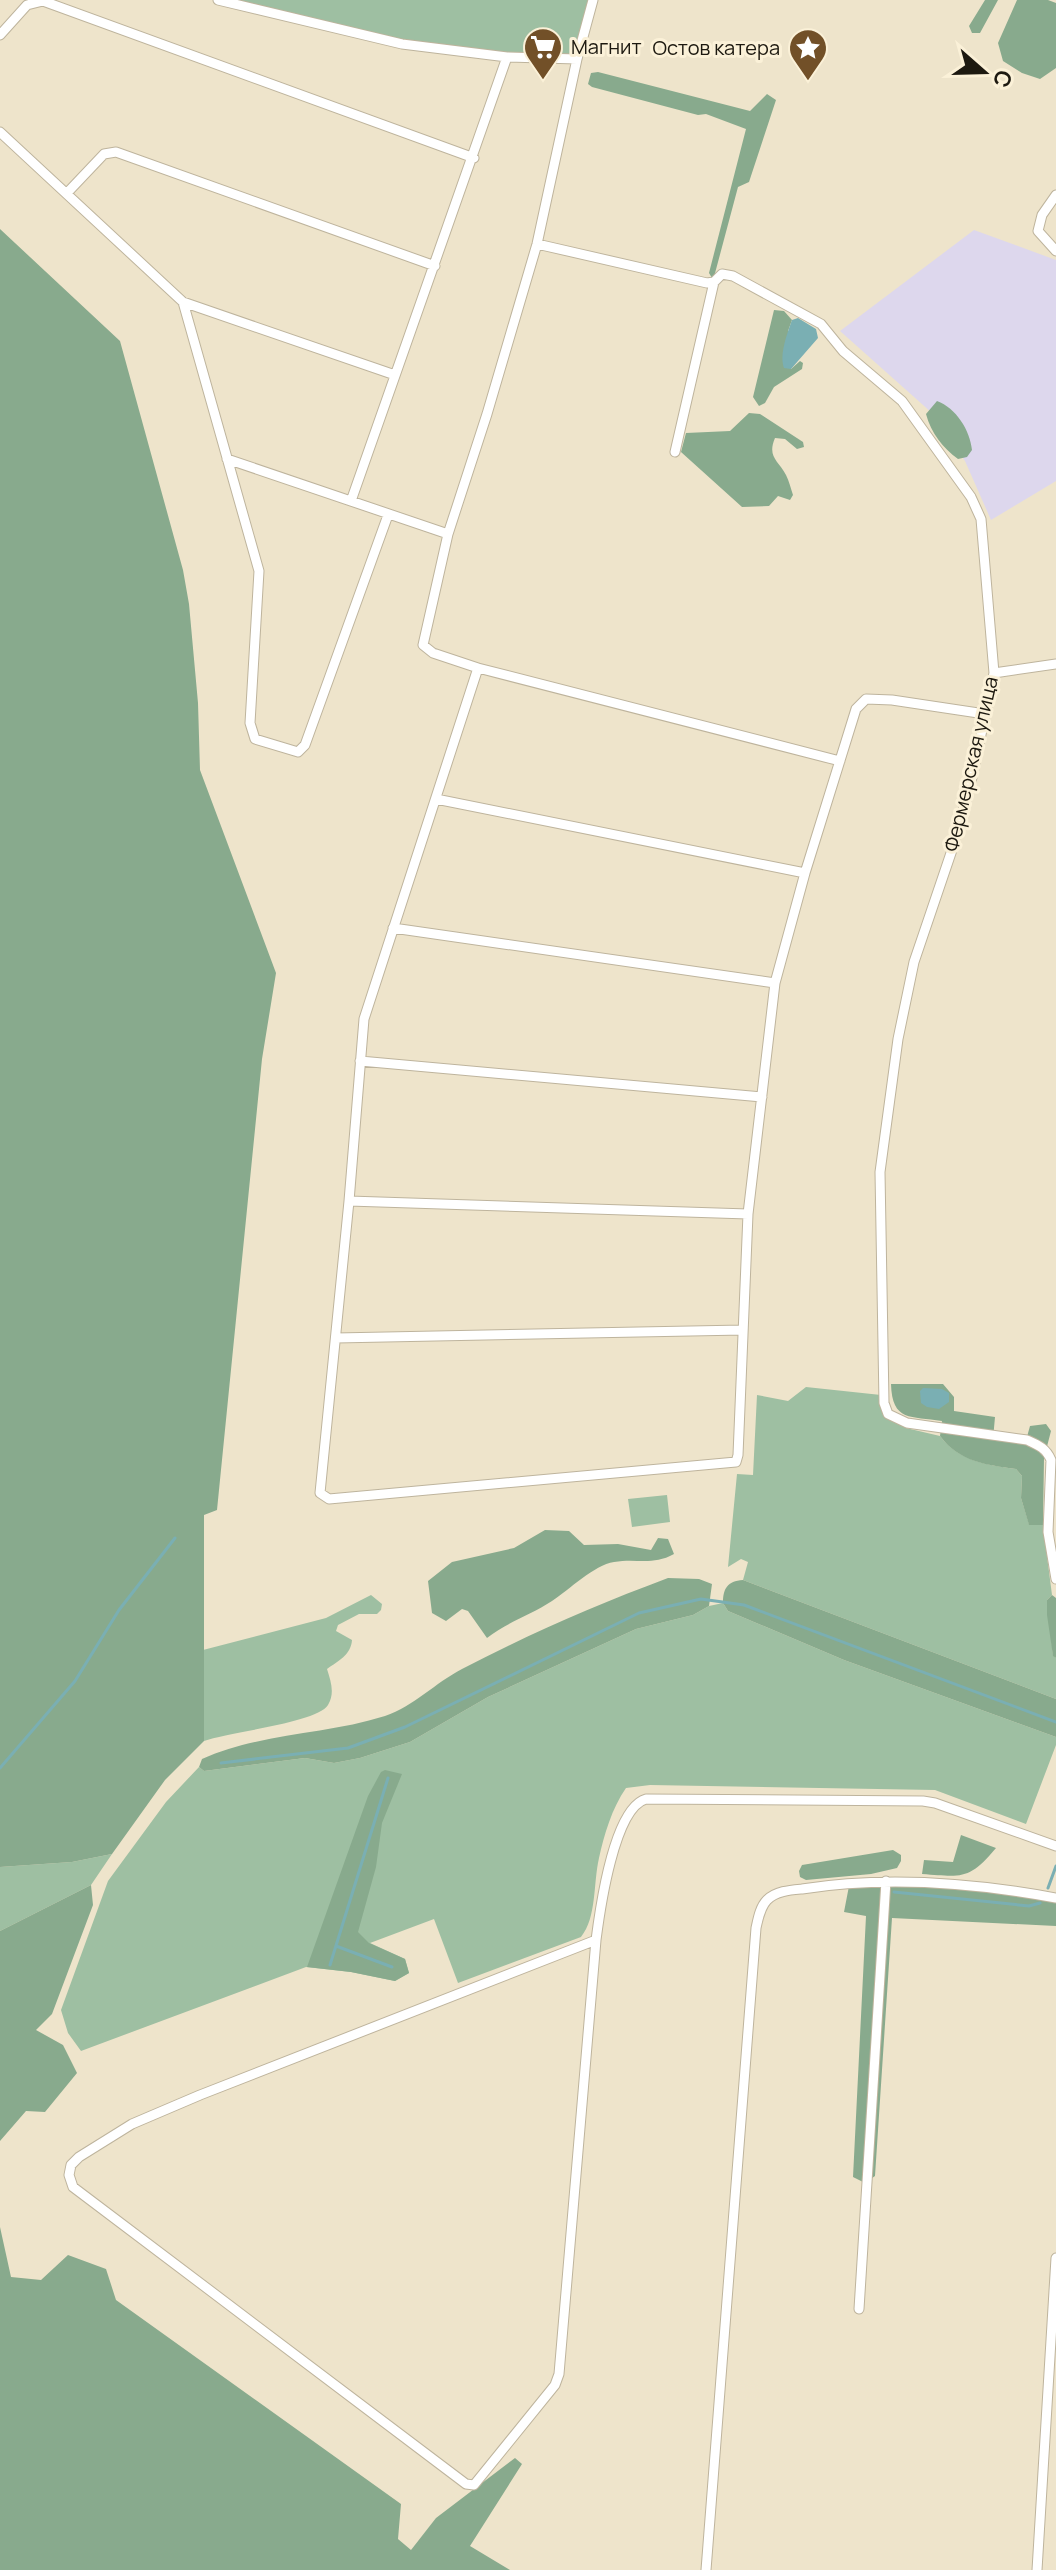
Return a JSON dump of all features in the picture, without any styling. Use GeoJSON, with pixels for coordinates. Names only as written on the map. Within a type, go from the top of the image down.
{"type":"FeatureCollection","features":[{"type":"Feature","properties":{"kind":"street"},"geometry":{"type":"LineString","coordinates":[[218,0],[402,44],[507,57],[577,59]]}},
{"type":"Feature","properties":{"kind":"street"},"geometry":{"type":"LineString","coordinates":[[593,0],[537,244],[448,534],[423,645],[433,653],[478,668],[840,761]]}},
{"type":"Feature","properties":{"kind":"street"},"geometry":{"type":"LineString","coordinates":[[0,35],[27,5],[43,1],[474,158]]}},
{"type":"Feature","properties":{"kind":"street"},"geometry":{"type":"LineString","coordinates":[[351,501],[507,57]]}},
{"type":"Feature","properties":{"kind":"street"},"geometry":{"type":"LineString","coordinates":[[0,132],[183,302],[395,375]]}},
{"type":"Feature","properties":{"kind":"street"},"geometry":{"type":"LineString","coordinates":[[67,193],[104,154],[116,152],[435,266]]}},
{"type":"Feature","properties":{"kind":"street"},"geometry":{"type":"LineString","coordinates":[[1056,195],[1042,215],[1038,231],[1056,251]]}},
{"type":"Feature","properties":{"kind":"street","name":"Фермерская улица"},"geometry":{"type":"LineString","coordinates":[[537,244],[707,283],[714,282],[722,274],[733,276],[821,324],[843,351],[902,401],[971,497],[981,519],[994,673],[952,850],[914,962],[898,1039],[880,1172],[884,1403],[888,1414],[907,1423],[1027,1440],[1042,1447],[1051,1460],[1048,1532],[1056,1579]]}},
{"type":"Feature","properties":{"kind":"street"},"geometry":{"type":"LineString","coordinates":[[675,452],[714,282]]}},
{"type":"Feature","properties":{"kind":"street"},"geometry":{"type":"LineString","coordinates":[[183,302],[259,571],[250,723],[255,739],[298,752],[305,745],[388,515]]}},
{"type":"Feature","properties":{"kind":"street"},"geometry":{"type":"LineString","coordinates":[[227,459],[448,534]]}},
{"type":"Feature","properties":{"kind":"street"},"geometry":{"type":"LineString","coordinates":[[994,673],[1056,664]]}},
{"type":"Feature","properties":{"kind":"street"},"geometry":{"type":"LineString","coordinates":[[478,668],[366,1006],[320,1493],[329,1499],[736,1462],[748,1214],[775,983],[805,873],[856,709],[866,699],[892,700],[985,714]]}},
{"type":"Feature","properties":{"kind":"street"},"geometry":{"type":"LineString","coordinates":[[436,799],[805,873]]}},
{"type":"Feature","properties":{"kind":"street"},"geometry":{"type":"LineString","coordinates":[[393,928],[775,983]]}},
{"type":"Feature","properties":{"kind":"street"},"geometry":{"type":"LineString","coordinates":[[360,1061],[762,1097]]}},
{"type":"Feature","properties":{"kind":"street"},"geometry":{"type":"LineString","coordinates":[[349,1201],[748,1214]]}},
{"type":"Feature","properties":{"kind":"street"},"geometry":{"type":"LineString","coordinates":[[336,1338],[743,1330]]}},
{"type":"Feature","properties":{"kind":"street"},"geometry":{"type":"LineString","coordinates":[[596,1940],[132,2124],[79,2157],[71,2165],[70,2182],[455,2476],[466,2484],[474,2485],[555,2385],[559,2374],[602,1892],[624,1821],[632,1807],[646,1799],[923,1801],[949,1807],[1056,1846]]}},
{"type":"Feature","properties":{"kind":"street"},"geometry":{"type":"LineString","coordinates":[[706,2570],[759,1912],[767,1899],[781,1892],[830,1884],[886,1881],[1012,1890],[1056,1898]]}},
{"type":"Feature","properties":{"kind":"street"},"geometry":{"type":"LineString","coordinates":[[859,2309],[886,1881]]}},
{"type":"Feature","properties":{"kind":"street"},"geometry":{"type":"LineString","coordinates":[[1037,2570],[1056,2258]]}},
{"type":"Feature","properties":{"kind":"shaded area"},"geometry":{"type":"Polygon","coordinates":[[[974,230],[1056,260],[1056,481],[991,520],[965,461],[932,413],[840,331],[974,230]]]}},
{"type":"Feature","properties":{"kind":"green space"},"geometry":{"type":"Polygon","coordinates":[[[218,0],[593,0],[577,59],[402,44],[218,0]]]}},
{"type":"Feature","properties":{"kind":"green space"},"geometry":{"type":"Polygon","coordinates":[[[985,0],[998,0],[980,33],[972,33],[969,26],[985,0]]]}},
{"type":"Feature","properties":{"kind":"green space"},"geometry":{"type":"Polygon","coordinates":[[[1017,0],[1056,3],[1056,68],[1040,79],[1022,73],[1003,61],[998,43],[1017,0]]]}},
{"type":"Feature","properties":{"kind":"green space"},"geometry":{"type":"Polygon","coordinates":[[[598,72],[750,111],[767,94],[776,100],[749,182],[738,187],[714,277],[709,273],[746,129],[706,114],[698,115],[592,87],[588,84],[591,73],[598,72]]]}},
{"type":"Feature","properties":{"kind":"green space"},"geometry":{"type":"Polygon","coordinates":[[[0,229],[120,341],[183,570],[198,703],[200,770],[276,973],[262,1059],[217,1510],[204,1515],[204,1741],[165,1780],[112,1854],[72,1862],[0,1867],[0,229]]]}},
{"type":"Feature","properties":{"kind":"green space"},"geometry":{"type":"Polygon","coordinates":[[[774,310],[784,311],[792,320],[788,331],[791,369],[800,361],[803,363],[802,369],[774,387],[765,403],[759,406],[753,397],[774,310]]]}},
{"type":"Feature","properties":{"kind":"green space"},"geometry":{"type":"Polygon","coordinates":[[[937,401],[956,414],[965,428],[972,450],[967,457],[958,459],[953,455],[931,428],[926,414],[937,401]]]}},
{"type":"Feature","properties":{"kind":"green space"},"geometry":{"type":"Polygon","coordinates":[[[749,413],[760,414],[803,442],[804,447],[797,449],[785,439],[775,438],[773,444],[774,458],[786,475],[793,495],[790,500],[778,496],[769,506],[742,507],[681,452],[686,433],[730,431],[749,413]]]}},
{"type":"Feature","properties":{"kind":"green space"},"geometry":{"type":"Polygon","coordinates":[[[891,1384],[943,1384],[954,1397],[954,1411],[995,1417],[993,1439],[1025,1444],[1030,1426],[1046,1424],[1051,1431],[1044,1458],[1043,1525],[1029,1525],[1021,1498],[1022,1476],[1016,1469],[984,1464],[956,1452],[940,1436],[942,1421],[913,1417],[899,1411],[892,1396],[891,1384]]]}},
{"type":"Feature","properties":{"kind":"green space"},"geometry":{"type":"Polygon","coordinates":[[[806,1387],[881,1395],[885,1417],[906,1428],[940,1436],[965,1456],[1016,1469],[1022,1476],[1021,1498],[1029,1524],[1043,1525],[1052,1595],[1047,1600],[1053,1655],[1056,1658],[1056,1699],[743,1580],[748,1562],[741,1559],[728,1567],[737,1474],[753,1475],[757,1395],[788,1401],[806,1387]]]}},
{"type":"Feature","properties":{"kind":"green space"},"geometry":{"type":"Polygon","coordinates":[[[667,1495],[670,1522],[632,1527],[628,1499],[667,1495]]]}},
{"type":"Feature","properties":{"kind":"green space"},"geometry":{"type":"Polygon","coordinates":[[[545,1530],[569,1531],[584,1545],[618,1544],[651,1550],[658,1538],[668,1539],[674,1554],[659,1560],[606,1564],[552,1601],[487,1638],[468,1611],[462,1609],[446,1621],[432,1613],[428,1581],[452,1562],[514,1548],[545,1530]]]}},
{"type":"Feature","properties":{"kind":"green space"},"geometry":{"type":"Polygon","coordinates":[[[668,1578],[699,1579],[712,1584],[709,1606],[693,1615],[636,1629],[488,1697],[410,1742],[334,1763],[305,1758],[204,1771],[199,1767],[202,1759],[224,1750],[385,1716],[462,1669],[513,1643],[668,1578]]]}},
{"type":"Feature","properties":{"kind":"green space"},"geometry":{"type":"Polygon","coordinates":[[[743,1580],[1056,1699],[1056,1737],[844,1660],[728,1611],[723,1603],[725,1590],[733,1582],[743,1580]]]}},
{"type":"Feature","properties":{"kind":"green space"},"geometry":{"type":"Polygon","coordinates":[[[371,1595],[382,1604],[377,1614],[359,1614],[338,1625],[336,1631],[352,1640],[347,1654],[327,1669],[332,1692],[328,1705],[290,1722],[204,1741],[203,1650],[326,1618],[371,1595]]]}},
{"type":"Feature","properties":{"kind":"green space"},"geometry":{"type":"Polygon","coordinates":[[[1052,1595],[1056,1598],[1056,1658],[1053,1656],[1047,1615],[1047,1600],[1052,1595]]]}},
{"type":"Feature","properties":{"kind":"green space"},"geometry":{"type":"Polygon","coordinates":[[[723,1603],[728,1611],[844,1660],[1056,1737],[1056,1745],[1026,1824],[935,1790],[650,1785],[626,1788],[606,1831],[590,1920],[581,1937],[458,1983],[434,1919],[370,1943],[405,1959],[409,1973],[395,1981],[306,1967],[81,2051],[68,2033],[61,2010],[108,1881],[166,1802],[199,1767],[204,1771],[305,1758],[334,1763],[360,1758],[410,1742],[488,1697],[636,1629],[693,1615],[709,1606],[723,1603]]]}},
{"type":"Feature","properties":{"kind":"green space"},"geometry":{"type":"Polygon","coordinates":[[[385,1770],[402,1774],[382,1823],[376,1867],[358,1932],[369,1943],[405,1959],[409,1973],[395,1981],[307,1967],[368,1796],[385,1770]]]}},
{"type":"Feature","properties":{"kind":"green space"},"geometry":{"type":"Polygon","coordinates":[[[961,1835],[996,1848],[979,1866],[964,1874],[922,1874],[924,1860],[953,1862],[961,1835]]]}},
{"type":"Feature","properties":{"kind":"green space"},"geometry":{"type":"Polygon","coordinates":[[[893,1850],[901,1855],[897,1868],[871,1874],[806,1880],[800,1877],[802,1865],[893,1850]]]}},
{"type":"Feature","properties":{"kind":"green space"},"geometry":{"type":"Polygon","coordinates":[[[112,1854],[91,1885],[0,1931],[0,1867],[72,1862],[112,1854]]]}},
{"type":"Feature","properties":{"kind":"green space"},"geometry":{"type":"Polygon","coordinates":[[[890,1884],[1012,1892],[1056,1901],[1056,1926],[892,1918],[875,2176],[865,2183],[853,2177],[866,1916],[844,1912],[849,1886],[890,1884]]]}},
{"type":"Feature","properties":{"kind":"green space"},"geometry":{"type":"Polygon","coordinates":[[[91,1885],[93,1905],[52,2014],[36,2030],[63,2045],[77,2073],[45,2112],[26,2111],[0,2141],[0,1931],[91,1885]]]}},
{"type":"Feature","properties":{"kind":"green space"},"geometry":{"type":"Polygon","coordinates":[[[0,2227],[11,2277],[41,2280],[68,2255],[106,2269],[116,2300],[401,2504],[398,2539],[411,2550],[436,2518],[515,2458],[522,2464],[470,2546],[510,2570],[0,2570],[0,2227]]]}},
{"type":"Feature","properties":{"kind":"water"},"geometry":{"type":"Polygon","coordinates":[[[798,318],[816,329],[818,338],[791,369],[784,368],[782,357],[786,338],[792,320],[798,318]]]}},
{"type":"Feature","properties":{"kind":"water"},"geometry":{"type":"Polygon","coordinates":[[[923,1388],[942,1389],[949,1393],[949,1402],[939,1409],[927,1407],[921,1403],[920,1391],[923,1388]]]}},
{"type":"Feature","properties":{"kind":"waterway"},"geometry":{"type":"LineString","coordinates":[[0,1768],[75,1681],[119,1610],[175,1538]]}},
{"type":"Feature","properties":{"kind":"waterway"},"geometry":{"type":"LineString","coordinates":[[221,1763],[348,1748],[405,1727],[639,1613],[701,1599],[744,1605],[1056,1722]]}},
{"type":"Feature","properties":{"kind":"waterway"},"geometry":{"type":"LineString","coordinates":[[330,1965],[388,1778]]}},
{"type":"Feature","properties":{"kind":"waterway"},"geometry":{"type":"LineString","coordinates":[[1048,1888],[1056,1866]]}},
{"type":"Feature","properties":{"kind":"waterway"},"geometry":{"type":"LineString","coordinates":[[894,1892],[1029,1906],[1040,1903]]}},
{"type":"Feature","properties":{"kind":"waterway"},"geometry":{"type":"LineString","coordinates":[[336,1946],[392,1967]]}},
{"type":"Feature","properties":{"kind":"place","name":"Магнит"},"geometry":{"type":"Point","coordinates":[543,81]}},
{"type":"Feature","properties":{"kind":"place","name":"Остов катера"},"geometry":{"type":"Point","coordinates":[808,82]}}]}
